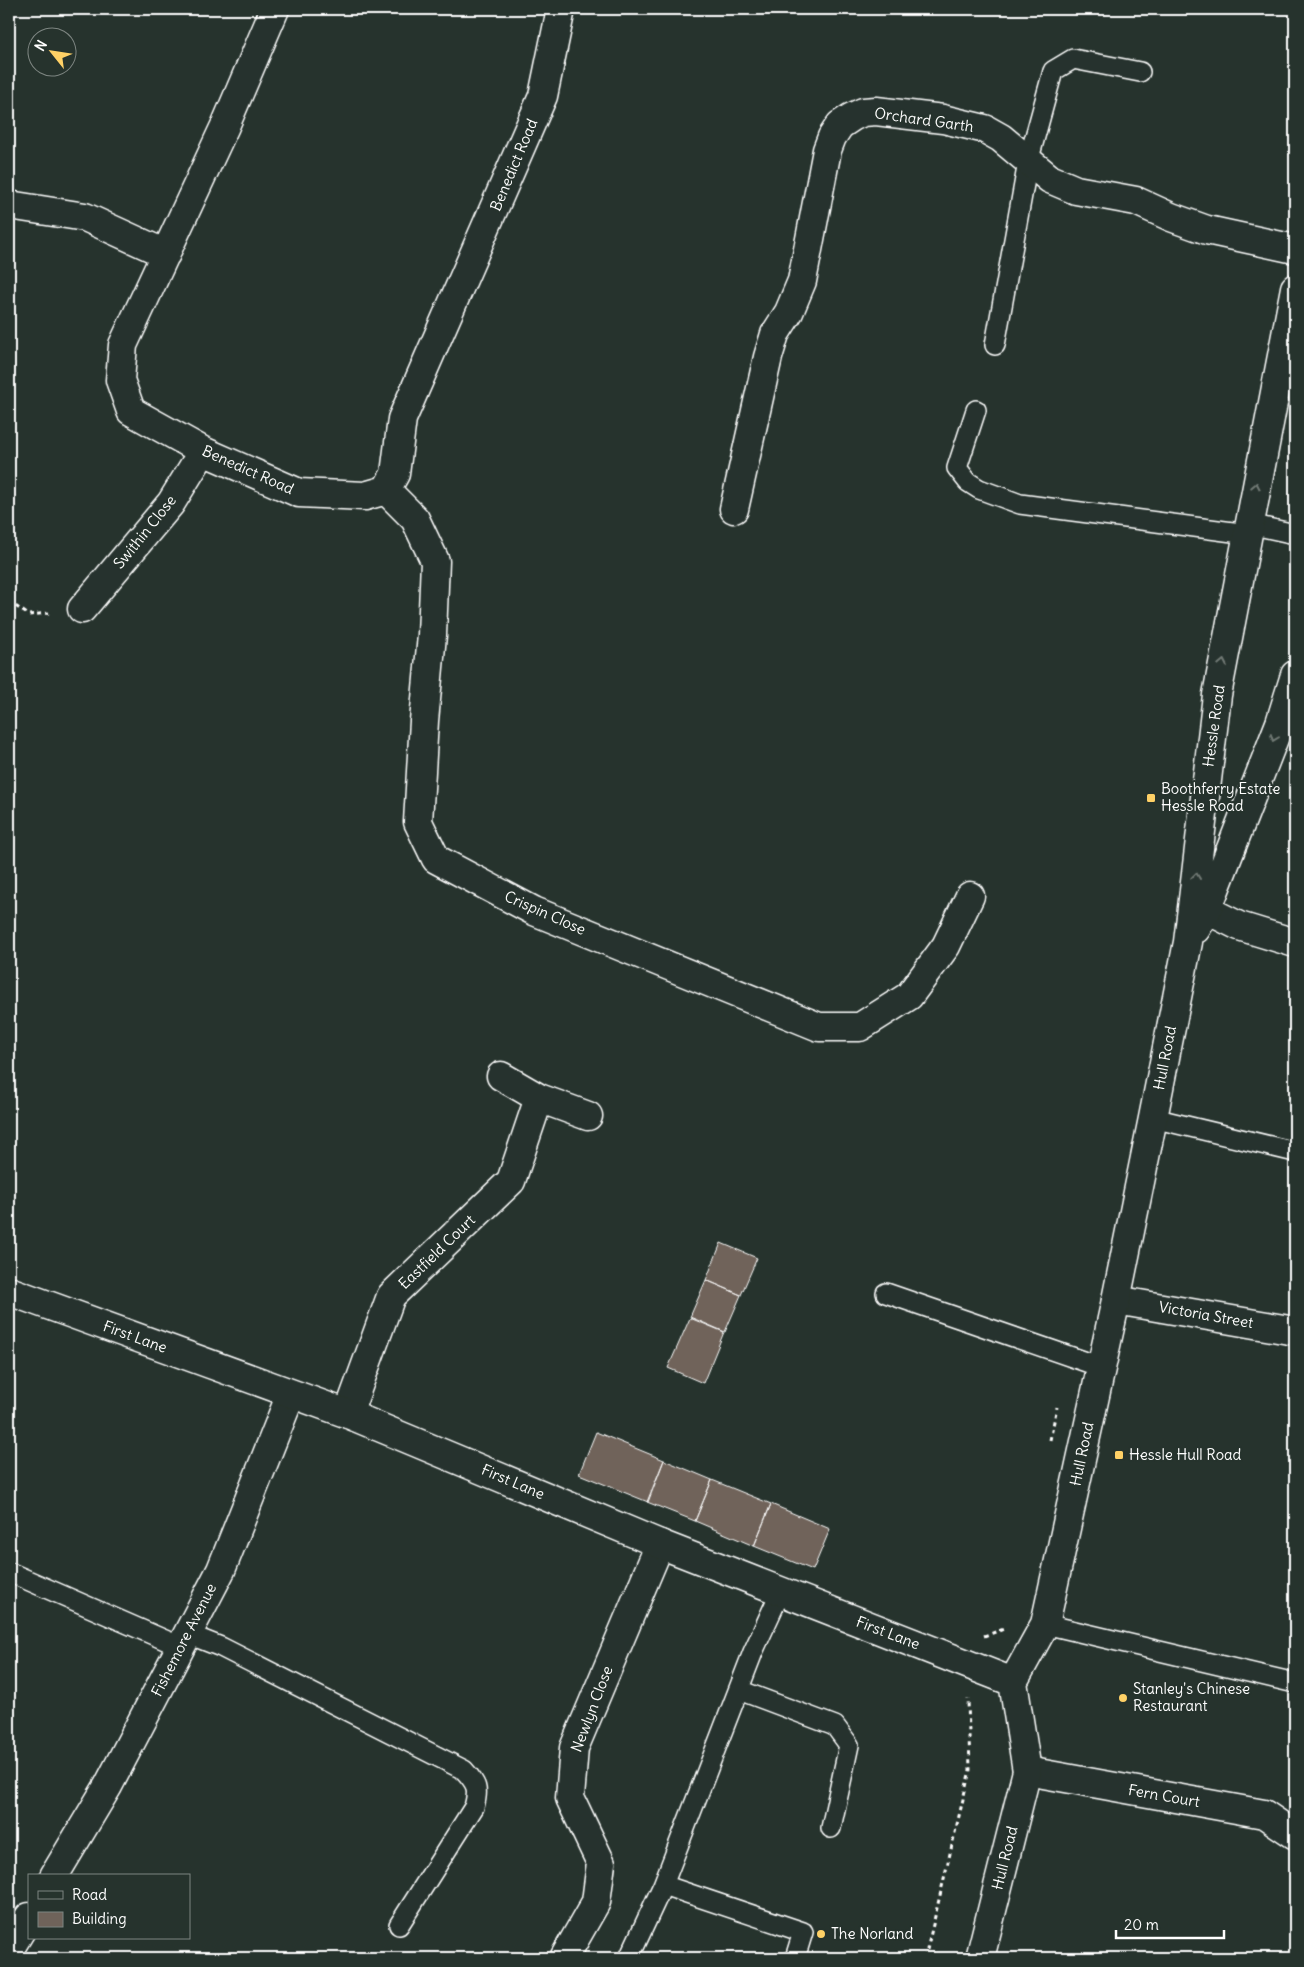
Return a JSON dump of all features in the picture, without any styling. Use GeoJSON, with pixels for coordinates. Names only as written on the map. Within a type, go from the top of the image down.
{"type":"FeatureCollection","features":[{"type":"Feature","properties":{"kind":"street","name":"Benedict Road"},"geometry":{"type":"LineString","coordinates":[[276,9],[225,126],[123,344],[120,380],[131,411],[203,451],[299,493],[365,496],[386,490],[395,474],[402,419],[544,96],[561,9]]}},
{"type":"Feature","properties":{"kind":"street","name":"Orchard Garth"},"geometry":{"type":"LineString","coordinates":[[734,509],[768,357],[775,334],[789,312],[802,281],[827,150],[832,137],[840,125],[852,116],[863,112],[876,111],[943,119],[985,129],[1001,138],[1050,180],[1076,190],[1136,200],[1171,217],[1207,230],[1295,249]]}},
{"type":"Feature","properties":{"kind":"street"},"geometry":{"type":"LineString","coordinates":[[9,205],[85,218],[166,254]]}},
{"type":"Feature","properties":{"kind":"street","name":"Hessle Road"},"geometry":{"type":"LineString","coordinates":[[1188,942],[1217,695],[1295,288]]}},
{"type":"Feature","properties":{"kind":"street","name":"Swithin Close"},"geometry":{"type":"LineString","coordinates":[[82,609],[170,503],[203,451]]}},
{"type":"Feature","properties":{"kind":"street","name":"Crispin Close"},"geometry":{"type":"LineString","coordinates":[[386,490],[415,519],[435,561],[432,635],[424,720],[418,822],[436,859],[534,911],[819,1027],[860,1027],[909,996],[946,946],[970,896]]}},
{"type":"Feature","properties":{"kind":"street"},"geometry":{"type":"LineString","coordinates":[[1188,942],[1207,910],[1280,723],[1295,675]]}},
{"type":"Feature","properties":{"kind":"street"},"geometry":{"type":"LineString","coordinates":[[1207,910],[1239,926],[1295,943]]}},
{"type":"Feature","properties":{"kind":"street","name":"Hull Road"},"geometry":{"type":"LineString","coordinates":[[980,1958],[1027,1771],[1013,1682],[1045,1624],[1116,1300],[1188,942]]}},
{"type":"Feature","properties":{"kind":"street"},"geometry":{"type":"LineString","coordinates":[[501,1076],[539,1098],[588,1116]]}},
{"type":"Feature","properties":{"kind":"street","name":"Eastfield Court"},"geometry":{"type":"LineString","coordinates":[[348,1414],[391,1296],[510,1181],[539,1098]]}},
{"type":"Feature","properties":{"kind":"street","name":"First Lane"},"geometry":{"type":"LineString","coordinates":[[9,1291],[348,1414],[660,1544],[1013,1682]]}},
{"type":"Feature","properties":{"kind":"street","name":"Victoria Street"},"geometry":{"type":"LineString","coordinates":[[1116,1300],[1295,1331]]}},
{"type":"Feature","properties":{"kind":"street","name":"Fishemore Avenue"},"geometry":{"type":"LineString","coordinates":[[55,1874],[108,1786],[220,1570],[291,1394]]}},
{"type":"Feature","properties":{"kind":"street","name":"Newlyn Close"},"geometry":{"type":"LineString","coordinates":[[564,1958],[596,1902],[601,1862],[570,1798],[574,1748],[660,1544]]}},
{"type":"Feature","properties":{"kind":"street","name":"Fern Court"},"geometry":{"type":"LineString","coordinates":[[1027,1771],[1264,1814],[1295,1834]]}},
{"type":"Feature","properties":{"kind":"street"},"geometry":{"type":"LineString","coordinates":[[9,1950],[28,1919]]}},
{"type":"Feature","properties":{"kind":"lane"},"geometry":{"type":"LineString","coordinates":[[995,345],[1028,162],[1053,71],[1073,59],[1140,72]]}},
{"type":"Feature","properties":{"kind":"lane"},"geometry":{"type":"LineString","coordinates":[[976,410],[957,468],[968,482],[979,489],[1020,504],[1295,534]]}},
{"type":"Feature","properties":{"kind":"lane"},"geometry":{"type":"LineString","coordinates":[[1153,1118],[1295,1152]]}},
{"type":"Feature","properties":{"kind":"lane"},"geometry":{"type":"LineString","coordinates":[[886,1293],[1101,1367]]}},
{"type":"Feature","properties":{"kind":"lane"},"geometry":{"type":"LineString","coordinates":[[9,1572],[184,1641],[221,1646],[464,1770],[474,1782],[478,1794],[474,1807],[399,1925]]}},
{"type":"Feature","properties":{"kind":"lane"},"geometry":{"type":"LineString","coordinates":[[629,1958],[663,1885],[753,1652],[780,1591]]}},
{"type":"Feature","properties":{"kind":"lane"},"geometry":{"type":"LineString","coordinates":[[1045,1624],[1295,1683]]}},
{"type":"Feature","properties":{"kind":"lane"},"geometry":{"type":"LineString","coordinates":[[738,1690],[835,1726],[850,1745],[831,1828]]}},
{"type":"Feature","properties":{"kind":"lane"},"geometry":{"type":"LineString","coordinates":[[663,1885],[803,1932],[796,1958]]}},
{"type":"Feature","properties":{"kind":"path"},"geometry":{"type":"LineString","coordinates":[[9,602],[29,615],[82,609]]}},
{"type":"Feature","properties":{"kind":"path"},"geometry":{"type":"LineString","coordinates":[[1049,1442],[1057,1404]]}},
{"type":"Feature","properties":{"kind":"path"},"geometry":{"type":"LineString","coordinates":[[981,1637],[1009,1628]]}},
{"type":"Feature","properties":{"kind":"path"},"geometry":{"type":"LineString","coordinates":[[925,1958],[970,1770],[968,1691]]}},
{"type":"Feature","properties":{"kind":"building"},"geometry":{"type":"Polygon","coordinates":[[[721,1243],[757,1258],[741,1295],[706,1280],[721,1243]]]}},
{"type":"Feature","properties":{"kind":"building"},"geometry":{"type":"Polygon","coordinates":[[[706,1280],[741,1295],[725,1332],[690,1317],[706,1280]]]}},
{"type":"Feature","properties":{"kind":"building"},"geometry":{"type":"Polygon","coordinates":[[[690,1318],[724,1332],[703,1383],[668,1368],[690,1318]]]}},
{"type":"Feature","properties":{"kind":"building"},"geometry":{"type":"Polygon","coordinates":[[[596,1432],[664,1460],[648,1502],[579,1474],[596,1432]]]}},
{"type":"Feature","properties":{"kind":"building"},"geometry":{"type":"Polygon","coordinates":[[[664,1460],[712,1480],[695,1521],[647,1502],[664,1460]]]}},
{"type":"Feature","properties":{"kind":"building"},"geometry":{"type":"Polygon","coordinates":[[[712,1480],[771,1504],[754,1546],[695,1521],[712,1480]]]}},
{"type":"Feature","properties":{"kind":"building"},"geometry":{"type":"Polygon","coordinates":[[[771,1504],[830,1529],[813,1570],[754,1546],[771,1504]]]}},
{"type":"Feature","properties":{"kind":"place","name":"Boothferry Estate Hessle Road"},"geometry":{"type":"Point","coordinates":[1151,798]}},
{"type":"Feature","properties":{"kind":"place","name":"Hessle Hull Road"},"geometry":{"type":"Point","coordinates":[1119,1455]}},
{"type":"Feature","properties":{"kind":"place","name":"Stanley's Chinese Restaurant"},"geometry":{"type":"Point","coordinates":[1123,1698]}},
{"type":"Feature","properties":{"kind":"place","name":"The Norland"},"geometry":{"type":"Point","coordinates":[821,1934]}}]}
